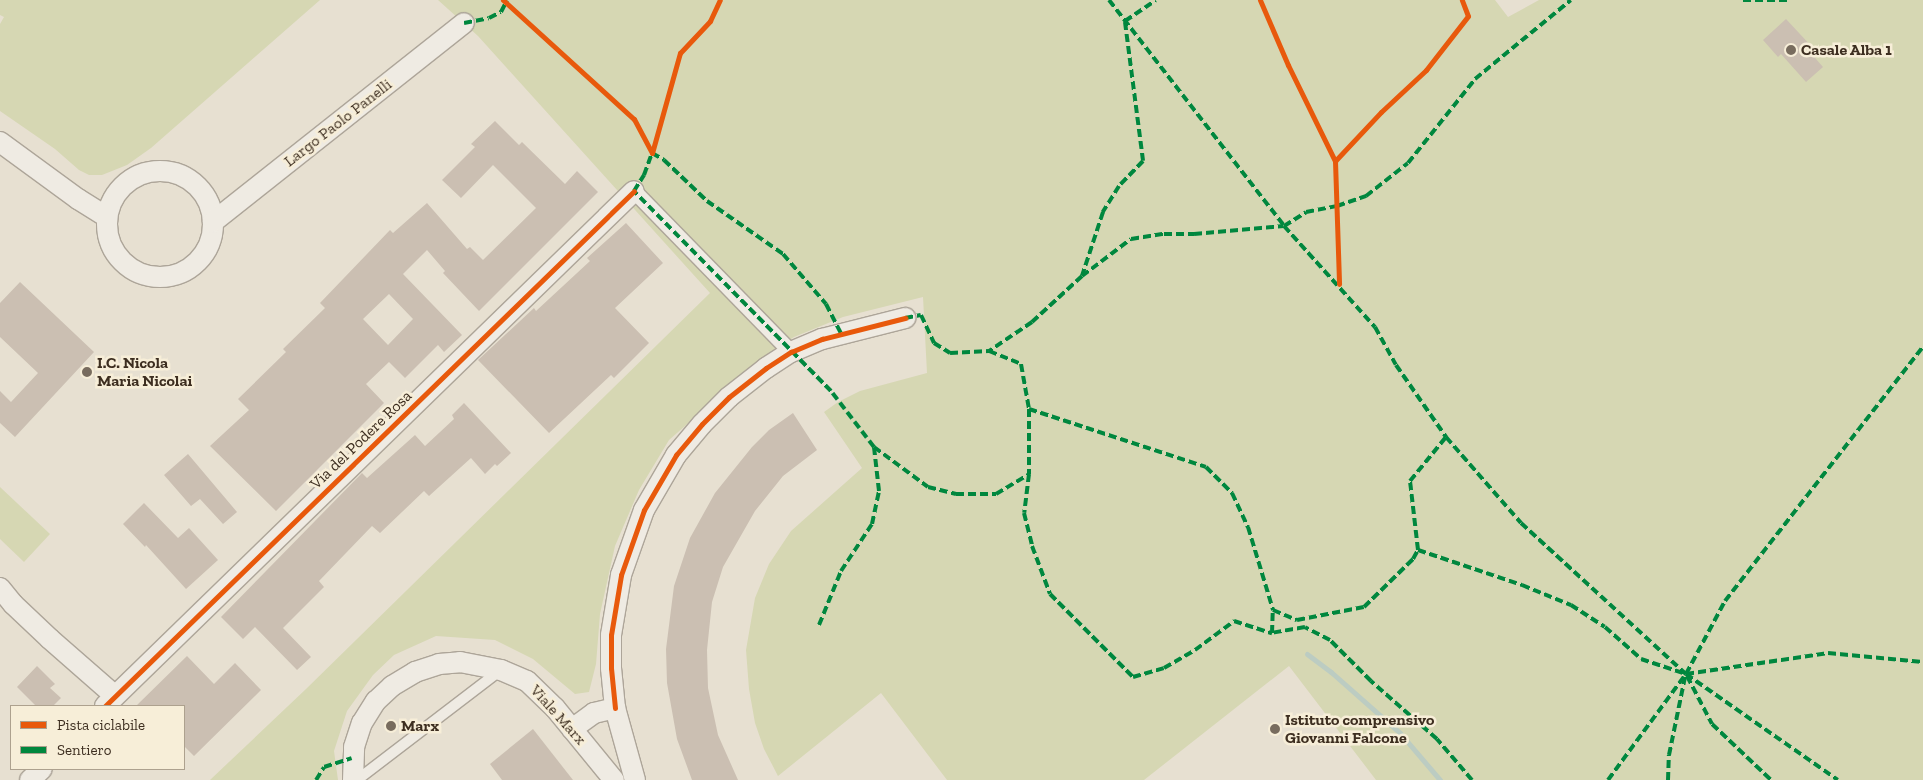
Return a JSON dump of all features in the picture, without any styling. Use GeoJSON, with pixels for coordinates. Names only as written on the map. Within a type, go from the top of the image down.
{"type":"FeatureCollection","features":[{"type":"Feature","properties":{"kind":"street","name":"Largo Paolo Panelli"},"geometry":{"type":"LineString","coordinates":[[213,222],[464,23]]}},
{"type":"Feature","properties":{"kind":"street"},"geometry":{"type":"LineString","coordinates":[[0,142],[78,199],[107,217]]}},
{"type":"Feature","properties":{"kind":"street"},"geometry":{"type":"LineString","coordinates":[[153,171],[171,172],[187,178],[200,190],[209,205],[213,222],[210,239],[203,255],[190,267],[174,275],[157,277],[140,273],[125,264],[114,250],[108,234],[107,217],[112,200],[122,186],[137,176],[153,171]]}},
{"type":"Feature","properties":{"kind":"street"},"geometry":{"type":"LineString","coordinates":[[634,191],[791,352]]}},
{"type":"Feature","properties":{"kind":"street","name":"Via del Podere Rosa"},"geometry":{"type":"LineString","coordinates":[[110,701],[634,191]]}},
{"type":"Feature","properties":{"kind":"street"},"geometry":{"type":"LineString","coordinates":[[635,780],[615,708],[611,662],[614,608],[623,567],[644,510],[670,463],[702,424],[748,382],[791,352],[822,339],[905,318]]}},
{"type":"Feature","properties":{"kind":"street"},"geometry":{"type":"LineString","coordinates":[[0,588],[13,604],[110,701]]}},
{"type":"Feature","properties":{"kind":"street","name":"Viale Marx"},"geometry":{"type":"LineString","coordinates":[[353,780],[354,747],[359,730],[370,709],[392,686],[415,672],[447,663],[469,664],[501,670],[533,686],[614,780]]}},
{"type":"Feature","properties":{"kind":"street"},"geometry":{"type":"LineString","coordinates":[[572,729],[594,713],[615,708]]}},
{"type":"Feature","properties":{"kind":"street"},"geometry":{"type":"LineString","coordinates":[[30,780],[41,770]]}},
{"type":"Feature","properties":{"kind":"lane"},"geometry":{"type":"LineString","coordinates":[[357,780],[501,670]]}},
{"type":"Feature","properties":{"kind":"green space"},"geometry":{"type":"Polygon","coordinates":[[[0,0],[320,0],[151,148],[127,165],[102,175],[89,175],[79,170],[55,149],[0,111],[0,24],[4,17],[0,15],[0,0]]]}},
{"type":"Feature","properties":{"kind":"green space"},"geometry":{"type":"Polygon","coordinates":[[[438,0],[1495,0],[1508,17],[1539,0],[1923,0],[1923,780],[1376,780],[1289,666],[1144,780],[947,780],[881,693],[778,776],[764,749],[755,723],[749,689],[746,650],[755,598],[769,564],[791,531],[862,468],[824,412],[838,402],[860,391],[927,373],[923,297],[843,317],[794,337],[766,355],[669,440],[639,490],[615,546],[600,614],[596,664],[589,692],[575,694],[533,659],[495,640],[436,636],[394,655],[373,675],[347,711],[334,751],[338,780],[210,780],[306,689],[710,293],[478,36],[438,0]]]}},
{"type":"Feature","properties":{"kind":"green space"},"geometry":{"type":"Polygon","coordinates":[[[0,487],[50,534],[24,562],[0,539],[0,487]]]}},
{"type":"Feature","properties":{"kind":"building","name":"Casale Alba 1"},"geometry":{"type":"Polygon","coordinates":[[[1786,19],[1813,48],[1809,51],[1823,67],[1806,82],[1781,54],[1778,57],[1763,40],[1786,19]]]}},
{"type":"Feature","properties":{"kind":"building"},"geometry":{"type":"Polygon","coordinates":[[[495,121],[519,145],[522,142],[565,184],[577,171],[598,192],[479,311],[443,273],[445,271],[427,250],[403,274],[462,335],[444,352],[438,345],[405,378],[389,362],[366,384],[384,403],[276,511],[210,446],[249,410],[238,399],[286,352],[283,349],[325,308],[320,303],[390,230],[393,233],[427,203],[467,249],[470,247],[483,260],[536,208],[493,165],[461,198],[442,180],[475,147],[471,144],[495,121]],[[389,294],[363,319],[388,345],[413,319],[389,294]]]}},
{"type":"Feature","properties":{"kind":"building"},"geometry":{"type":"Polygon","coordinates":[[[626,223],[663,263],[615,308],[649,343],[614,378],[611,375],[549,433],[478,360],[534,308],[536,311],[590,261],[587,258],[626,223]]]}},
{"type":"Feature","properties":{"kind":"building"},"geometry":{"type":"Polygon","coordinates":[[[20,282],[94,352],[15,437],[0,423],[0,391],[11,402],[38,373],[0,337],[0,303],[20,282]]]}},
{"type":"Feature","properties":{"kind":"building"},"geometry":{"type":"Polygon","coordinates":[[[464,403],[511,453],[485,474],[471,458],[429,496],[424,491],[380,533],[372,526],[319,581],[324,587],[283,628],[311,657],[297,670],[255,627],[243,639],[221,617],[362,473],[367,478],[415,435],[425,446],[454,419],[452,415],[464,403]]]}},
{"type":"Feature","properties":{"kind":"building"},"geometry":{"type":"Polygon","coordinates":[[[793,413],[817,450],[783,476],[755,511],[723,567],[712,602],[707,650],[708,688],[718,735],[738,780],[692,780],[677,739],[667,683],[666,649],[674,586],[690,538],[715,493],[752,447],[769,430],[793,413]]]}},
{"type":"Feature","properties":{"kind":"building"},"geometry":{"type":"Polygon","coordinates":[[[188,454],[237,512],[223,524],[200,499],[191,506],[164,475],[188,454]]]}},
{"type":"Feature","properties":{"kind":"building"},"geometry":{"type":"Polygon","coordinates":[[[144,503],[178,538],[189,528],[218,560],[186,589],[146,545],[145,547],[123,524],[144,503]]]}},
{"type":"Feature","properties":{"kind":"building"},"geometry":{"type":"Polygon","coordinates":[[[187,656],[214,684],[235,663],[261,690],[194,756],[185,747],[185,705],[137,705],[187,656]]]}},
{"type":"Feature","properties":{"kind":"building"},"geometry":{"type":"Polygon","coordinates":[[[37,666],[55,684],[50,688],[61,698],[54,705],[35,705],[17,687],[37,666]]]}},
{"type":"Feature","properties":{"kind":"building"},"geometry":{"type":"Polygon","coordinates":[[[533,729],[573,780],[502,780],[490,764],[533,729]]]}},
{"type":"Feature","properties":{"kind":"waterway"},"geometry":{"type":"LineString","coordinates":[[1307,654],[1331,672],[1400,733],[1440,780]]}},
{"type":"Feature","properties":{"kind":"marked path"},"geometry":{"type":"LineString","coordinates":[[464,23],[489,18],[501,12],[507,0]]}},
{"type":"Feature","properties":{"kind":"marked path"},"geometry":{"type":"LineString","coordinates":[[1109,0],[1284,226],[1375,327],[1396,365],[1446,437],[1521,523],[1686,674],[1838,780]]}},
{"type":"Feature","properties":{"kind":"marked path"},"geometry":{"type":"LineString","coordinates":[[1125,21],[1156,0]]}},
{"type":"Feature","properties":{"kind":"marked path"},"geometry":{"type":"LineString","coordinates":[[1082,276],[1131,239],[1164,234],[1194,234],[1284,226],[1306,212],[1337,206],[1366,196],[1408,163],[1475,79],[1571,0]]}},
{"type":"Feature","properties":{"kind":"marked path"},"geometry":{"type":"LineString","coordinates":[[1743,0],[1791,0]]}},
{"type":"Feature","properties":{"kind":"marked path"},"geometry":{"type":"LineString","coordinates":[[1125,22],[1143,161],[1119,186],[1103,212],[1082,276],[1032,322],[989,351],[1021,364],[1029,409],[1029,474],[1024,513],[1032,546],[1050,594],[1133,677],[1164,668],[1195,650],[1234,621],[1272,633]]}},
{"type":"Feature","properties":{"kind":"marked path"},"geometry":{"type":"LineString","coordinates":[[819,625],[841,571],[872,524],[879,491],[874,447],[831,391],[634,191],[644,175],[652,153],[664,160],[707,201],[783,254],[826,304],[841,333]]}},
{"type":"Feature","properties":{"kind":"marked path"},"geometry":{"type":"LineString","coordinates":[[905,318],[921,315],[934,343],[950,353],[989,351]]}},
{"type":"Feature","properties":{"kind":"marked path"},"geometry":{"type":"LineString","coordinates":[[1608,780],[1686,674],[1725,601],[1923,347]]}},
{"type":"Feature","properties":{"kind":"marked path"},"geometry":{"type":"LineString","coordinates":[[1029,409],[1206,467],[1232,493],[1248,527],[1273,610]]}},
{"type":"Feature","properties":{"kind":"marked path"},"geometry":{"type":"LineString","coordinates":[[1418,550],[1410,481],[1446,437]]}},
{"type":"Feature","properties":{"kind":"marked path"},"geometry":{"type":"LineString","coordinates":[[874,447],[928,487],[956,494],[996,494],[1029,474]]}},
{"type":"Feature","properties":{"kind":"marked path"},"geometry":{"type":"LineString","coordinates":[[1472,780],[1437,739],[1371,681],[1330,640],[1305,627],[1272,633],[1273,610],[1297,620],[1364,607],[1413,559],[1418,550],[1522,585],[1571,605],[1605,627],[1641,659],[1686,674],[1828,653],[1923,662]]}},
{"type":"Feature","properties":{"kind":"marked path"},"geometry":{"type":"LineString","coordinates":[[1687,676],[1712,724],[1771,780]]}},
{"type":"Feature","properties":{"kind":"marked path"},"geometry":{"type":"LineString","coordinates":[[1668,780],[1669,755],[1685,677]]}},
{"type":"Feature","properties":{"kind":"marked path"},"geometry":{"type":"LineString","coordinates":[[316,780],[324,767],[352,758]]}},
{"type":"Feature","properties":{"kind":"cycle path"},"geometry":{"type":"LineString","coordinates":[[503,0],[634,119],[652,153],[680,53],[710,21],[720,0]]}},
{"type":"Feature","properties":{"kind":"cycle path"},"geometry":{"type":"LineString","coordinates":[[1260,0],[1288,65],[1335,161],[1339,284]]}},
{"type":"Feature","properties":{"kind":"cycle path"},"geometry":{"type":"LineString","coordinates":[[1335,161],[1381,112],[1426,70],[1468,16],[1462,0]]}},
{"type":"Feature","properties":{"kind":"cycle path"},"geometry":{"type":"LineString","coordinates":[[106,705],[634,191]]}},
{"type":"Feature","properties":{"kind":"cycle path"},"geometry":{"type":"LineString","coordinates":[[615,708],[611,668],[611,635],[621,575],[644,510],[676,455],[702,424],[729,397],[766,368],[791,352],[822,339],[905,318]]}},
{"type":"Feature","properties":{"kind":"place","name":"Casale Alba 1"},"geometry":{"type":"Point","coordinates":[1791,50]}},
{"type":"Feature","properties":{"kind":"place","name":"I.C. Nicola Maria Nicolai"},"geometry":{"type":"Point","coordinates":[87,372]}},
{"type":"Feature","properties":{"kind":"place","name":"Marx"},"geometry":{"type":"Point","coordinates":[391,726]}},
{"type":"Feature","properties":{"kind":"place","name":"Istituto comprensivo Giovanni Falcone"},"geometry":{"type":"Point","coordinates":[1275,729]}}]}
